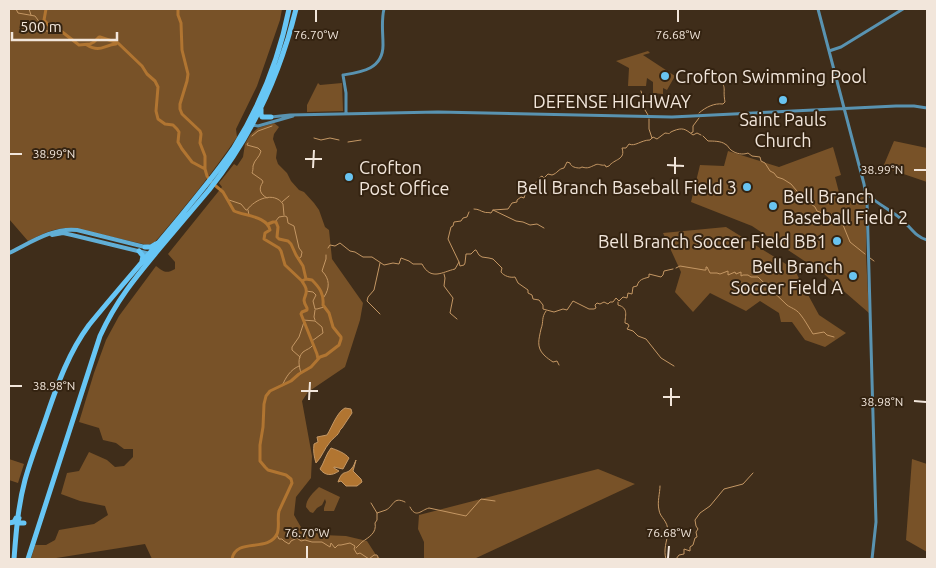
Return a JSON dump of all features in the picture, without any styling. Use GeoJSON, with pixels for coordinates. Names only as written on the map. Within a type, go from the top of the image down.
{"type":"FeatureCollection","features":[{"type":"Feature","properties":{"kind":"highway"},"geometry":{"type":"LineString","coordinates":[[14,559],[16,530],[25,480],[24,475],[21,473],[26,472],[29,468],[60,378],[75,346],[93,321],[142,263],[152,254],[237,151],[251,123],[276,61],[289,9]]}},
{"type":"Feature","properties":{"kind":"highway"},"geometry":{"type":"LineString","coordinates":[[251,123],[261,108],[280,62],[296,9]]}},
{"type":"Feature","properties":{"kind":"highway"},"geometry":{"type":"LineString","coordinates":[[261,108],[261,116],[263,118],[270,118]]}},
{"type":"Feature","properties":{"kind":"highway"},"geometry":{"type":"LineString","coordinates":[[28,559],[100,336],[112,311],[172,228],[207,188]]}},
{"type":"Feature","properties":{"kind":"highway"},"geometry":{"type":"LineString","coordinates":[[145,248],[155,245],[172,228]]}},
{"type":"Feature","properties":{"kind":"highway"},"geometry":{"type":"LineString","coordinates":[[139,251],[143,256],[142,263]]}},
{"type":"Feature","properties":{"kind":"highway"},"geometry":{"type":"LineString","coordinates":[[19,510],[18,521],[24,523]]}},
{"type":"Feature","properties":{"kind":"highway"},"geometry":{"type":"LineString","coordinates":[[9,523],[15,521],[19,510]]}},
{"type":"Feature","properties":{"kind":"highway"},"geometry":{"type":"LineString","coordinates":[[9,523],[14,525],[16,530]]}},
{"type":"Feature","properties":{"kind":"main road"},"geometry":{"type":"LineString","coordinates":[[346,114],[346,93],[343,75],[366,71],[380,59],[383,48],[382,23],[384,9]]}},
{"type":"Feature","properties":{"kind":"main road"},"geometry":{"type":"LineString","coordinates":[[818,9],[866,196],[876,521],[872,559]]}},
{"type":"Feature","properties":{"kind":"main road"},"geometry":{"type":"LineString","coordinates":[[828,51],[841,47],[903,9]]}},
{"type":"Feature","properties":{"kind":"main road","name":"DEFENSE HIGHWAY"},"geometry":{"type":"LineString","coordinates":[[251,123],[270,118],[296,115],[445,112],[669,117],[843,108],[905,106],[927,108]]}},
{"type":"Feature","properties":{"kind":"main road","name":"DEFENSE HIGHWAY"},"geometry":{"type":"LineString","coordinates":[[251,123],[258,126],[296,115]]}},
{"type":"Feature","properties":{"kind":"main road"},"geometry":{"type":"LineString","coordinates":[[866,196],[868,195],[899,217],[918,236],[927,240]]}},
{"type":"Feature","properties":{"kind":"main road"},"geometry":{"type":"LineString","coordinates":[[9,253],[54,232],[71,230],[145,248],[152,254]]}},
{"type":"Feature","properties":{"kind":"main road"},"geometry":{"type":"LineString","coordinates":[[38,239],[54,234],[65,234],[152,254]]}},
{"type":"Feature","properties":{"kind":"shaded area"},"geometry":{"type":"Polygon","coordinates":[[[9,9],[282,9],[257,86],[236,129],[237,137],[198,191],[155,242],[148,245],[73,228],[61,228],[50,231],[28,241],[9,219],[9,9]]]}},
{"type":"Feature","properties":{"kind":"shaded area"},"geometry":{"type":"Polygon","coordinates":[[[648,51],[650,53],[643,55],[675,76],[667,90],[663,88],[663,94],[653,93],[653,82],[647,78],[646,86],[628,86],[629,68],[616,61],[648,51]]]}},
{"type":"Feature","properties":{"kind":"shaded area"},"geometry":{"type":"Polygon","coordinates":[[[318,83],[320,85],[342,83],[343,111],[307,112],[307,105],[318,83]]]}},
{"type":"Feature","properties":{"kind":"shaded area"},"geometry":{"type":"Polygon","coordinates":[[[274,123],[279,127],[273,139],[277,150],[276,158],[278,164],[299,190],[304,192],[319,210],[325,227],[329,230],[332,259],[363,303],[360,320],[345,367],[308,392],[302,401],[312,456],[311,478],[296,497],[294,515],[302,529],[323,535],[346,536],[367,541],[381,559],[152,559],[145,544],[50,559],[31,559],[35,545],[46,545],[55,540],[59,530],[94,524],[108,515],[105,506],[80,501],[61,494],[67,473],[79,471],[89,452],[107,460],[115,467],[124,466],[133,457],[133,449],[124,449],[116,443],[103,440],[99,428],[79,422],[106,340],[119,316],[156,266],[165,272],[175,269],[175,262],[168,254],[222,187],[219,183],[234,164],[237,166],[243,157],[245,144],[250,135],[258,128],[274,123]]]}},
{"type":"Feature","properties":{"kind":"shaded area"},"geometry":{"type":"Polygon","coordinates":[[[894,141],[927,148],[927,182],[883,167],[894,141]]]}},
{"type":"Feature","properties":{"kind":"shaded area"},"geometry":{"type":"Polygon","coordinates":[[[833,147],[841,175],[835,177],[842,204],[865,196],[869,313],[824,274],[752,226],[691,202],[700,165],[724,166],[728,151],[779,167],[833,147]]]}},
{"type":"Feature","properties":{"kind":"shaded area"},"geometry":{"type":"Polygon","coordinates":[[[726,227],[794,269],[819,315],[846,333],[825,347],[805,340],[792,322],[781,322],[779,313],[760,301],[746,311],[710,293],[693,312],[675,292],[681,272],[663,233],[726,227]]]}},
{"type":"Feature","properties":{"kind":"shaded area"},"geometry":{"type":"Polygon","coordinates":[[[345,408],[351,409],[352,413],[316,463],[314,444],[318,442],[317,437],[327,435],[337,416],[345,408]]]}},
{"type":"Feature","properties":{"kind":"shaded area"},"geometry":{"type":"Polygon","coordinates":[[[331,448],[349,458],[343,469],[334,467],[339,471],[334,474],[324,473],[320,469],[331,448]]]}},
{"type":"Feature","properties":{"kind":"shaded area"},"geometry":{"type":"Polygon","coordinates":[[[9,459],[24,464],[18,483],[9,480],[9,459]]]}},
{"type":"Feature","properties":{"kind":"shaded area"},"geometry":{"type":"Polygon","coordinates":[[[912,459],[927,464],[927,552],[906,540],[912,459]]]}},
{"type":"Feature","properties":{"kind":"shaded area"},"geometry":{"type":"Polygon","coordinates":[[[356,460],[353,471],[362,482],[357,486],[346,486],[341,481],[338,482],[341,475],[353,467],[356,460]]]}},
{"type":"Feature","properties":{"kind":"shaded area"},"geometry":{"type":"Polygon","coordinates":[[[598,469],[635,484],[474,559],[424,559],[424,542],[418,529],[419,515],[598,469]]]}},
{"type":"Feature","properties":{"kind":"shaded area"},"geometry":{"type":"Polygon","coordinates":[[[319,487],[340,497],[334,511],[324,511],[325,499],[322,505],[313,513],[306,507],[312,494],[319,487]]]}},
{"type":"Feature","properties":{"kind":"waterway"},"geometry":{"type":"LineString","coordinates":[[16,9],[18,13],[35,16],[46,31],[54,30]]}},
{"type":"Feature","properties":{"kind":"waterway"},"geometry":{"type":"LineString","coordinates":[[29,9],[31,15]]}},
{"type":"Feature","properties":{"kind":"waterway"},"geometry":{"type":"LineString","coordinates":[[46,9],[44,20],[52,29],[61,31],[79,45],[90,44],[99,37],[118,43],[142,66],[158,87],[156,111],[158,119],[165,124],[173,125],[177,129],[179,132],[178,142],[182,149],[192,162],[205,169]]}},
{"type":"Feature","properties":{"kind":"waterway"},"geometry":{"type":"LineString","coordinates":[[178,9],[181,23],[182,50],[188,74],[180,109],[182,114],[200,131],[200,143],[205,156],[207,176],[223,192],[234,211],[260,219],[268,225],[270,230],[265,233],[264,239],[279,248],[285,265],[302,281],[306,279],[312,280],[321,291],[323,305],[329,313],[333,327],[341,337],[339,345],[326,355],[320,357],[311,367],[291,381],[270,391],[266,396],[260,461],[268,470],[286,475],[291,479],[292,483],[279,511],[278,531],[273,540],[267,543],[239,548],[232,559]]}},
{"type":"Feature","properties":{"kind":"waterway"},"geometry":{"type":"LineString","coordinates":[[87,45],[99,48],[116,44]]}},
{"type":"Feature","properties":{"kind":"waterway"},"geometry":{"type":"LineString","coordinates":[[699,113],[710,106],[725,102],[724,85],[715,75]]}},
{"type":"Feature","properties":{"kind":"waterway"},"geometry":{"type":"LineString","coordinates":[[641,91],[642,105],[648,115]]}},
{"type":"Feature","properties":{"kind":"waterway"},"geometry":{"type":"LineString","coordinates":[[691,133],[693,132],[693,126],[699,118]]}},
{"type":"Feature","properties":{"kind":"waterway"},"geometry":{"type":"LineString","coordinates":[[649,119],[649,129],[652,138]]}},
{"type":"Feature","properties":{"kind":"waterway"},"geometry":{"type":"LineString","coordinates":[[252,136],[258,131],[272,126]]}},
{"type":"Feature","properties":{"kind":"waterway"},"geometry":{"type":"LineString","coordinates":[[539,178],[542,176],[544,178],[548,174],[554,174],[564,168],[567,162],[578,168],[589,168],[597,164],[609,166],[621,157],[622,148],[626,148],[629,144],[634,145],[650,140],[653,137],[657,139],[665,133],[669,134],[679,129],[684,129],[693,135],[697,133],[701,135]]}},
{"type":"Feature","properties":{"kind":"waterway"},"geometry":{"type":"LineString","coordinates":[[703,136],[708,141],[723,143],[735,152],[748,153],[752,156],[760,157],[761,161],[765,163],[770,171],[791,184],[817,211],[841,220],[850,242],[865,254]]}},
{"type":"Feature","properties":{"kind":"waterway"},"geometry":{"type":"LineString","coordinates":[[314,138],[339,140]]}},
{"type":"Feature","properties":{"kind":"waterway"},"geometry":{"type":"LineString","coordinates":[[348,142],[361,140]]}},
{"type":"Feature","properties":{"kind":"waterway"},"geometry":{"type":"LineString","coordinates":[[248,143],[247,145],[258,148],[261,151],[254,164],[252,173],[262,180],[260,191],[267,198]]}},
{"type":"Feature","properties":{"kind":"waterway"},"geometry":{"type":"LineString","coordinates":[[474,209],[491,213],[493,210],[508,209],[512,203],[517,202],[521,197],[524,198],[526,191],[533,187],[536,182]]}},
{"type":"Feature","properties":{"kind":"waterway"},"geometry":{"type":"LineString","coordinates":[[282,202],[289,196]]}},
{"type":"Feature","properties":{"kind":"waterway"},"geometry":{"type":"LineString","coordinates":[[229,200],[241,204],[247,210],[260,200],[270,197],[275,198],[283,204],[284,215]]}},
{"type":"Feature","properties":{"kind":"waterway"},"geometry":{"type":"LineString","coordinates":[[248,210],[249,215]]}},
{"type":"Feature","properties":{"kind":"waterway"},"geometry":{"type":"LineString","coordinates":[[493,210],[516,221],[530,225],[537,224],[544,228]]}},
{"type":"Feature","properties":{"kind":"waterway"},"geometry":{"type":"LineString","coordinates":[[328,248],[330,245],[335,246],[340,243],[350,251],[363,257],[372,257],[384,265],[399,264],[401,258],[413,264],[422,264],[425,269],[433,274],[441,273],[455,269],[459,262],[448,239],[454,222],[461,221],[467,217],[469,212]]}},
{"type":"Feature","properties":{"kind":"waterway"},"geometry":{"type":"LineString","coordinates":[[275,222],[279,217],[285,216],[288,223],[294,226],[299,248],[302,252],[301,257],[298,259]]}},
{"type":"Feature","properties":{"kind":"waterway"},"geometry":{"type":"LineString","coordinates":[[268,224],[276,222],[278,227],[277,237],[291,244],[303,266],[306,279]]}},
{"type":"Feature","properties":{"kind":"waterway"},"geometry":{"type":"LineString","coordinates":[[459,262],[460,266],[464,265],[466,254],[471,254],[476,250],[482,257],[493,259],[502,268],[501,272],[504,275],[515,277],[518,283],[528,290],[533,299],[539,300],[543,305],[543,309],[554,312],[563,309],[567,310],[573,301],[589,309],[596,308],[595,305],[597,303],[604,302],[608,304],[616,298],[619,301],[623,297],[627,298],[628,293],[632,294],[633,287],[637,286],[641,280],[649,277],[649,274],[661,277],[664,271],[673,269]]}},
{"type":"Feature","properties":{"kind":"waterway"},"geometry":{"type":"LineString","coordinates":[[324,297],[328,287],[327,277],[322,271],[326,255]]}},
{"type":"Feature","properties":{"kind":"waterway"},"geometry":{"type":"LineString","coordinates":[[870,258],[874,261]]}},
{"type":"Feature","properties":{"kind":"waterway"},"geometry":{"type":"LineString","coordinates":[[380,263],[374,290],[367,301],[380,314]]}},
{"type":"Feature","properties":{"kind":"waterway"},"geometry":{"type":"LineString","coordinates":[[676,268],[680,266],[706,270],[707,267],[710,273],[720,274],[728,271],[728,275],[741,272],[741,276],[758,277],[787,305],[798,312],[813,334],[824,332],[834,337]]}},
{"type":"Feature","properties":{"kind":"waterway"},"geometry":{"type":"LineString","coordinates":[[444,274],[444,286],[453,298],[450,313],[457,319]]}},
{"type":"Feature","properties":{"kind":"waterway"},"geometry":{"type":"LineString","coordinates":[[302,281],[306,288],[304,302],[307,310],[301,314],[318,359]]}},
{"type":"Feature","properties":{"kind":"waterway"},"geometry":{"type":"LineString","coordinates":[[306,291],[313,292],[316,295],[313,301],[315,309],[324,307]]}},
{"type":"Feature","properties":{"kind":"waterway"},"geometry":{"type":"LineString","coordinates":[[618,302],[618,305],[625,310],[625,323],[629,326],[627,329],[646,339],[661,358],[674,366]]}},
{"type":"Feature","properties":{"kind":"waterway"},"geometry":{"type":"LineString","coordinates":[[315,310],[315,320]]}},
{"type":"Feature","properties":{"kind":"waterway"},"geometry":{"type":"LineString","coordinates":[[546,311],[544,313],[539,346],[545,356],[553,362],[557,361],[559,365]]}},
{"type":"Feature","properties":{"kind":"waterway"},"geometry":{"type":"LineString","coordinates":[[303,320],[315,321],[322,327],[323,333],[312,341]]}},
{"type":"Feature","properties":{"kind":"waterway"},"geometry":{"type":"LineString","coordinates":[[300,357],[292,350],[292,347],[299,337],[304,322]]}},
{"type":"Feature","properties":{"kind":"waterway"},"geometry":{"type":"LineString","coordinates":[[301,373],[299,359],[303,352],[313,345]]}},
{"type":"Feature","properties":{"kind":"waterway"},"geometry":{"type":"LineString","coordinates":[[282,386],[289,374],[299,366]]}},
{"type":"Feature","properties":{"kind":"waterway"},"geometry":{"type":"LineString","coordinates":[[676,559],[679,555],[684,554],[684,549],[690,551],[690,547],[697,537],[696,532],[698,529],[695,520],[700,513],[710,506],[724,489],[743,484],[753,473]]}},
{"type":"Feature","properties":{"kind":"waterway"},"geometry":{"type":"LineString","coordinates":[[660,486],[658,507],[667,525],[668,532],[665,549],[666,559]]}},
{"type":"Feature","properties":{"kind":"waterway"},"geometry":{"type":"LineString","coordinates":[[410,507],[412,511],[417,513],[429,508],[466,516],[481,499],[495,501]]}},
{"type":"Feature","properties":{"kind":"waterway"},"geometry":{"type":"LineString","coordinates":[[356,548],[374,532],[377,513],[386,510],[398,500],[405,502]]}},
{"type":"Feature","properties":{"kind":"waterway"},"geometry":{"type":"LineString","coordinates":[[371,503],[377,513]]}},
{"type":"Feature","properties":{"kind":"waterway"},"geometry":{"type":"LineString","coordinates":[[277,535],[279,539],[289,544],[297,538],[301,541],[322,542],[330,547],[331,543],[335,548],[338,545],[350,543],[355,546],[354,549],[357,554],[360,553],[369,559],[377,555],[378,559]]}},
{"type":"Feature","properties":{"kind":"place","name":"Crofton Swimming Pool"},"geometry":{"type":"Point","coordinates":[665,76]}},
{"type":"Feature","properties":{"kind":"place","name":"Saint Pauls Church"},"geometry":{"type":"Point","coordinates":[783,100]}},
{"type":"Feature","properties":{"kind":"place","name":"Crofton Post Office"},"geometry":{"type":"Point","coordinates":[349,177]}},
{"type":"Feature","properties":{"kind":"place","name":"Bell Branch Baseball Field 3"},"geometry":{"type":"Point","coordinates":[747,187]}},
{"type":"Feature","properties":{"kind":"place","name":"Bell Branch Baseball Field 2"},"geometry":{"type":"Point","coordinates":[773,206]}},
{"type":"Feature","properties":{"kind":"place","name":"Bell Branch Soccer Field BB1"},"geometry":{"type":"Point","coordinates":[837,241]}},
{"type":"Feature","properties":{"kind":"place","name":"Bell Branch Soccer Field A"},"geometry":{"type":"Point","coordinates":[853,276]}}]}
